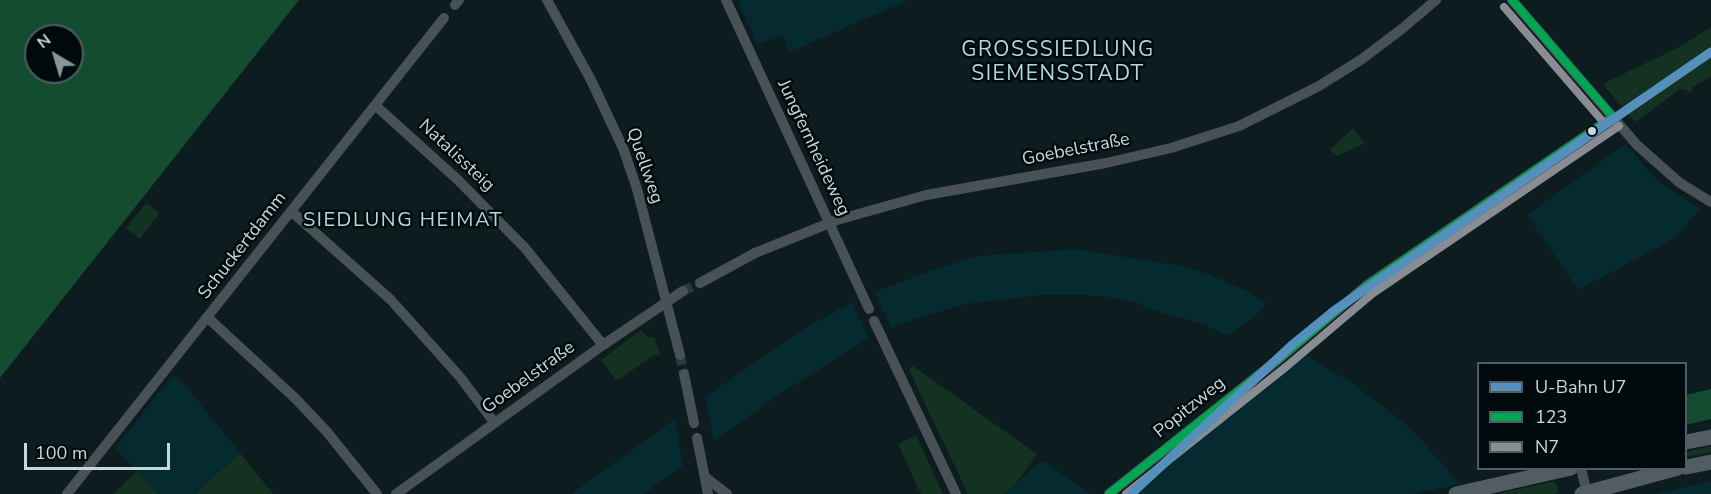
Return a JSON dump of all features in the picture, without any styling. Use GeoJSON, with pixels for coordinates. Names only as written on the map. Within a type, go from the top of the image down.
{"type":"FeatureCollection","features":[{"type":"Feature","properties":{"kind":"main road"},"geometry":{"type":"LineString","coordinates":[[1687,442],[1711,437]]}},
{"type":"Feature","properties":{"kind":"main road"},"geometry":{"type":"LineString","coordinates":[[1687,467],[1711,462]]}},
{"type":"Feature","properties":{"kind":"main road"},"geometry":{"type":"LineString","coordinates":[[1456,494],[1562,470]]}},
{"type":"Feature","properties":{"kind":"main road"},"geometry":{"type":"LineString","coordinates":[[1585,494],[1671,470]]}},
{"type":"Feature","properties":{"kind":"street","name":"Quellweg"},"geometry":{"type":"LineString","coordinates":[[547,0],[591,80],[622,148],[637,189],[680,355]]}},
{"type":"Feature","properties":{"kind":"street","name":"Jungfernheideweg"},"geometry":{"type":"LineString","coordinates":[[726,0],[868,309]]}},
{"type":"Feature","properties":{"kind":"street","name":"Goebelstraße"},"geometry":{"type":"LineString","coordinates":[[700,283],[755,253],[829,223],[926,195],[1106,163],[1171,148],[1239,126],[1309,92],[1362,59],[1436,0]]}},
{"type":"Feature","properties":{"kind":"street"},"geometry":{"type":"LineString","coordinates":[[1512,0],[1613,117],[1660,167],[1711,202]]}},
{"type":"Feature","properties":{"kind":"street","name":"Schuckertdamm"},"geometry":{"type":"LineString","coordinates":[[67,494],[444,18]]}},
{"type":"Feature","properties":{"kind":"street","name":"Natalissteig"},"geometry":{"type":"LineString","coordinates":[[375,105],[458,180],[525,248],[603,345]]}},
{"type":"Feature","properties":{"kind":"street","name":"Popitzweg"},"geometry":{"type":"LineString","coordinates":[[1109,494],[1280,358],[1366,286],[1613,117]]}},
{"type":"Feature","properties":{"kind":"street"},"geometry":{"type":"LineString","coordinates":[[291,211],[391,300],[480,401],[494,422]]}},
{"type":"Feature","properties":{"kind":"street","name":"Goebelstraße"},"geometry":{"type":"LineString","coordinates":[[396,494],[494,422],[683,291]]}},
{"type":"Feature","properties":{"kind":"street"},"geometry":{"type":"LineString","coordinates":[[207,317],[296,399],[327,432],[377,494]]}},
{"type":"Feature","properties":{"kind":"street"},"geometry":{"type":"LineString","coordinates":[[874,321],[957,494]]}},
{"type":"Feature","properties":{"kind":"street"},"geometry":{"type":"LineString","coordinates":[[684,374],[694,423]]}},
{"type":"Feature","properties":{"kind":"street"},"geometry":{"type":"LineString","coordinates":[[697,438],[708,494]]}},
{"type":"Feature","properties":{"kind":"street"},"geometry":{"type":"LineString","coordinates":[[1581,470],[1585,494]]}},
{"type":"Feature","properties":{"kind":"street"},"geometry":{"type":"LineString","coordinates":[[705,477],[727,494]]}},
{"type":"Feature","properties":{"kind":"shaded area"},"geometry":{"type":"Polygon","coordinates":[[[737,0],[909,0],[790,52],[782,35],[758,45],[737,0]]]}},
{"type":"Feature","properties":{"kind":"shaded area"},"geometry":{"type":"Polygon","coordinates":[[[1625,144],[1657,180],[1701,209],[1672,240],[1578,290],[1527,215],[1625,144]]]}},
{"type":"Feature","properties":{"kind":"shaded area"},"geometry":{"type":"Polygon","coordinates":[[[1076,249],[1182,266],[1211,275],[1266,302],[1259,313],[1228,336],[1201,324],[1142,307],[1143,304],[1084,295],[1041,295],[966,304],[891,328],[874,292],[978,256],[1076,249]]]}},
{"type":"Feature","properties":{"kind":"shaded area"},"geometry":{"type":"Polygon","coordinates":[[[852,302],[869,338],[780,394],[714,442],[705,397],[800,331],[852,302]]]}},
{"type":"Feature","properties":{"kind":"shaded area"},"geometry":{"type":"Polygon","coordinates":[[[1299,351],[1352,383],[1410,427],[1460,484],[1412,494],[1120,494],[1299,351]]]}},
{"type":"Feature","properties":{"kind":"shaded area"},"geometry":{"type":"Polygon","coordinates":[[[173,375],[185,385],[240,453],[195,494],[158,494],[115,448],[173,375]]]}},
{"type":"Feature","properties":{"kind":"shaded area"},"geometry":{"type":"Polygon","coordinates":[[[675,419],[683,466],[643,494],[571,494],[675,419]]]}},
{"type":"Feature","properties":{"kind":"shaded area"},"geometry":{"type":"Polygon","coordinates":[[[1043,460],[1090,494],[1003,494],[1043,460]]]}},
{"type":"Feature","properties":{"kind":"shaded area"},"geometry":{"type":"Polygon","coordinates":[[[1711,481],[1711,494],[1655,494],[1711,481]]]}},
{"type":"Feature","properties":{"kind":"green space"},"geometry":{"type":"Polygon","coordinates":[[[299,0],[0,378],[0,1],[299,0]]]}},
{"type":"Feature","properties":{"kind":"green space"},"geometry":{"type":"Polygon","coordinates":[[[1711,27],[1711,76],[1692,88],[1692,92],[1680,89],[1635,122],[1603,84],[1681,46],[1711,27]]]}},
{"type":"Feature","properties":{"kind":"green space"},"geometry":{"type":"Polygon","coordinates":[[[1353,128],[1365,143],[1337,156],[1330,150],[1353,128]]]}},
{"type":"Feature","properties":{"kind":"green space"},"geometry":{"type":"Polygon","coordinates":[[[146,203],[160,213],[140,239],[126,228],[146,203]]]}},
{"type":"Feature","properties":{"kind":"green space"},"geometry":{"type":"Polygon","coordinates":[[[641,330],[648,337],[654,337],[660,355],[652,356],[617,381],[601,360],[641,330]]]}},
{"type":"Feature","properties":{"kind":"green space"},"geometry":{"type":"Polygon","coordinates":[[[913,366],[1037,454],[1017,482],[1003,494],[968,494],[910,372],[909,368],[913,366]]]}},
{"type":"Feature","properties":{"kind":"green space"},"geometry":{"type":"Polygon","coordinates":[[[1711,389],[1711,419],[1687,425],[1687,395],[1711,389]]]}},
{"type":"Feature","properties":{"kind":"green space"},"geometry":{"type":"Polygon","coordinates":[[[916,435],[943,494],[921,494],[898,444],[916,435]]]}},
{"type":"Feature","properties":{"kind":"green space"},"geometry":{"type":"Polygon","coordinates":[[[1711,446],[1711,452],[1687,457],[1687,452],[1711,446]]]}},
{"type":"Feature","properties":{"kind":"green space"},"geometry":{"type":"Polygon","coordinates":[[[240,453],[273,494],[195,494],[240,453]]]}},
{"type":"Feature","properties":{"kind":"green space"},"geometry":{"type":"Polygon","coordinates":[[[137,471],[158,494],[113,494],[137,471]]]}},
{"type":"Feature","properties":{"kind":"green space"},"geometry":{"type":"Polygon","coordinates":[[[1555,481],[1559,492],[1553,494],[1496,494],[1555,481]]]}},
{"type":"Feature","properties":{"kind":"tunnel"},"geometry":{"type":"LineString","coordinates":[[683,291],[700,283]]}},
{"type":"Feature","properties":{"kind":"tunnel"},"geometry":{"type":"LineString","coordinates":[[680,355],[684,374]]}},
{"type":"Feature","properties":{"kind":"metro line","name":"U7"},"geometry":{"type":"LineString","coordinates":[[1131,494],[1292,345],[1335,310],[1711,52]]}},
{"type":"Feature","properties":{"kind":"transit line","name":"123"},"geometry":{"type":"LineString","coordinates":[[1512,0],[1613,117]]}},
{"type":"Feature","properties":{"kind":"transit line","name":"N7"},"geometry":{"type":"LineString","coordinates":[[1504,7],[1605,124]]}},
{"type":"Feature","properties":{"kind":"transit line","name":"123"},"geometry":{"type":"LineString","coordinates":[[1109,494],[1280,358],[1366,286],[1613,117]]}},
{"type":"Feature","properties":{"kind":"transit line","name":"N7"},"geometry":{"type":"LineString","coordinates":[[1126,494],[1287,366],[1372,294],[1619,126]]}},
{"type":"Feature","properties":{"kind":"district","name":"GROSSSIEDLUNG SIEMENSSTADT"},"geometry":{"type":"Point","coordinates":[1058,63]}},
{"type":"Feature","properties":{"kind":"district","name":"SIEDLUNG HEIMAT"},"geometry":{"type":"Point","coordinates":[403,221]}}]}
